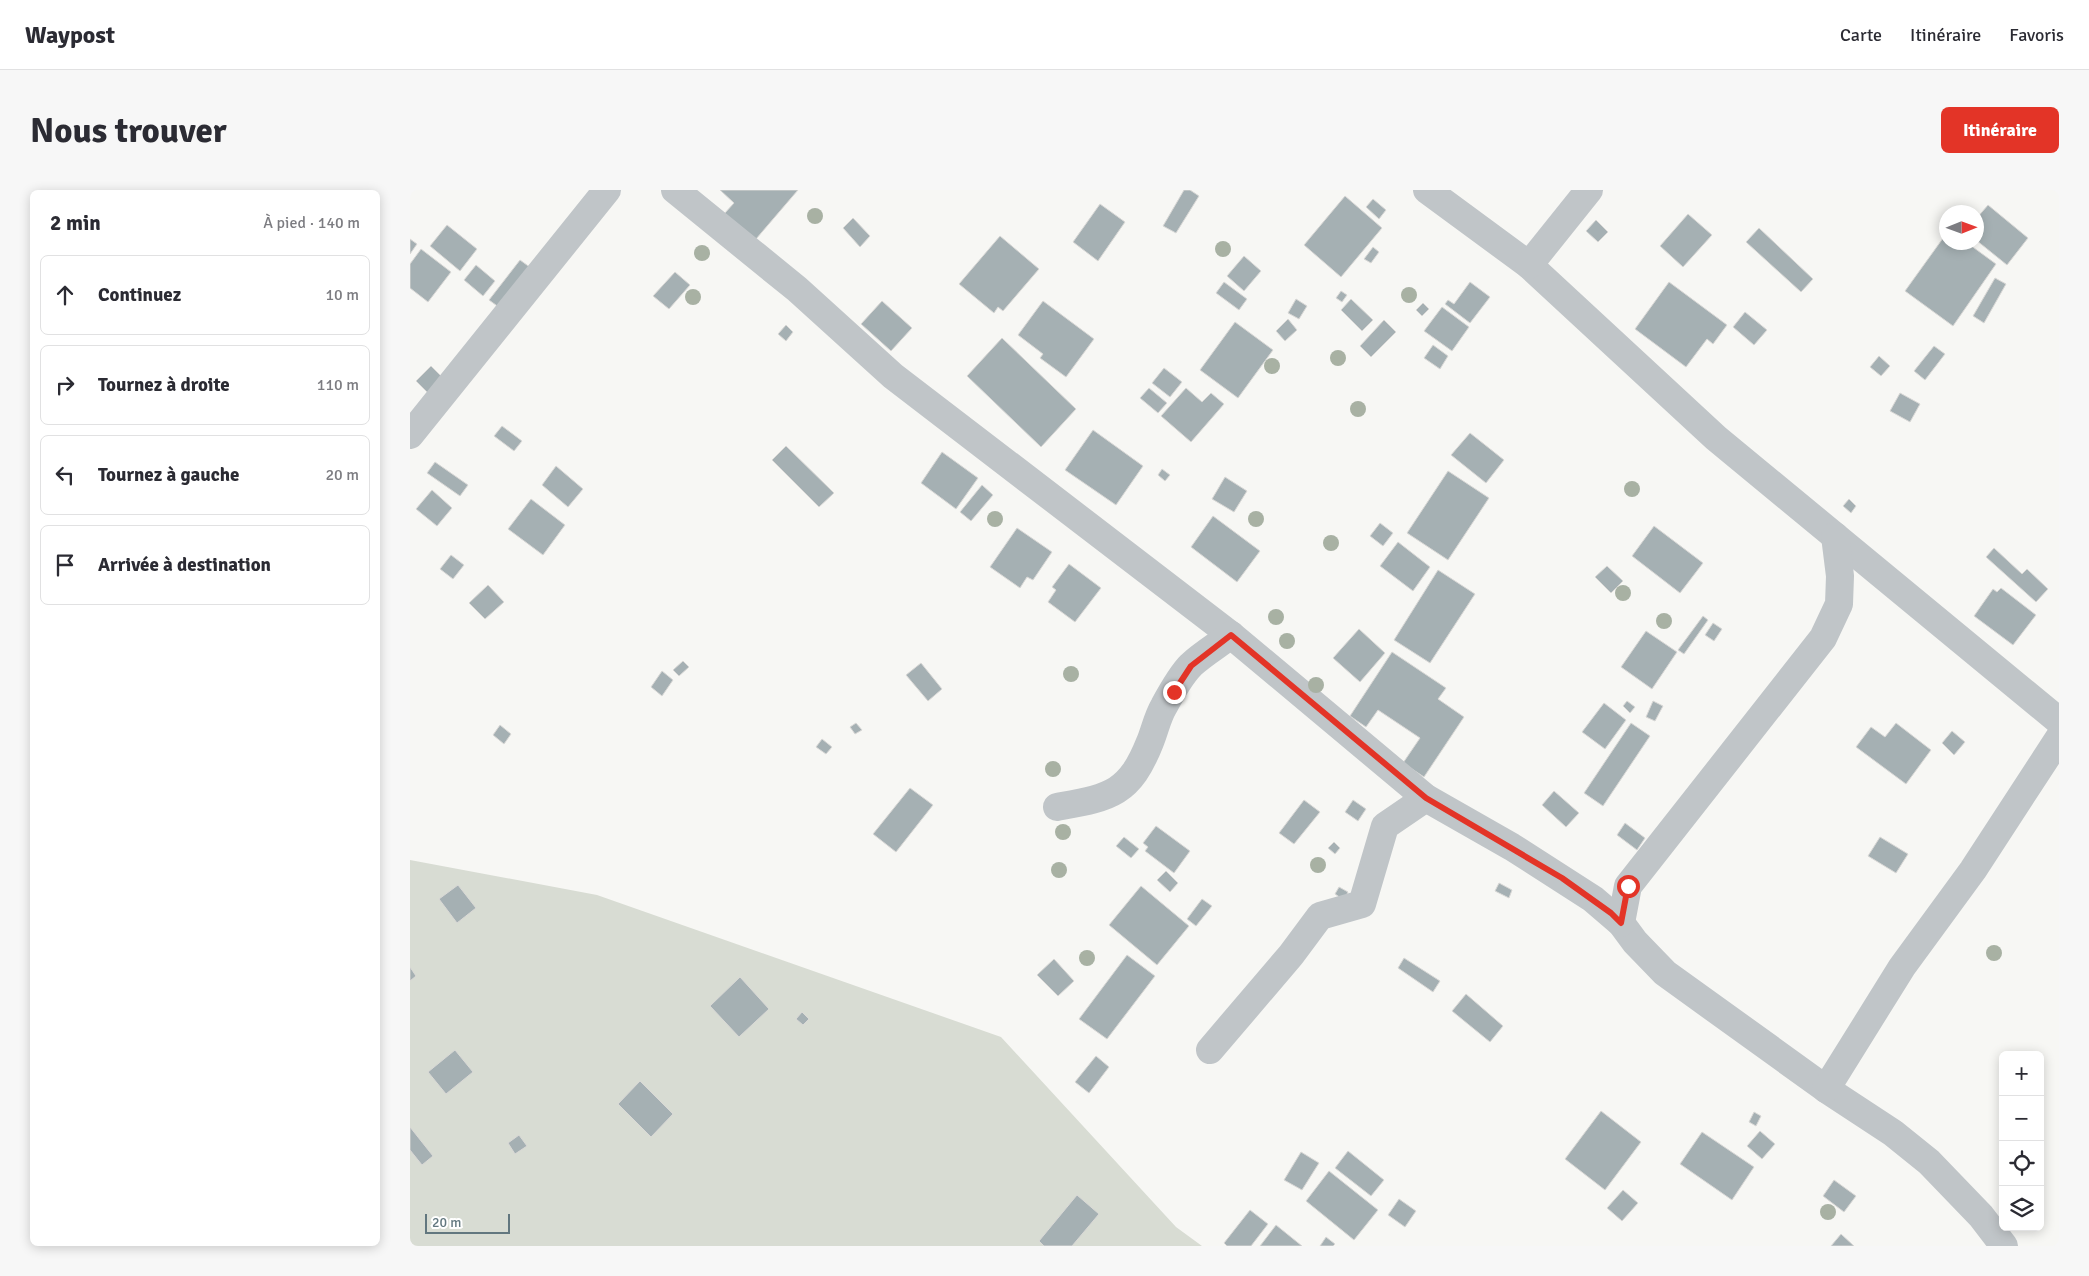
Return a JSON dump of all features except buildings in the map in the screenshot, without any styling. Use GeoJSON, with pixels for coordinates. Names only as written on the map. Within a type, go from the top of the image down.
{"type":"FeatureCollection","features":[{"type":"Feature","properties":{"kind":"street"},"geometry":{"type":"LineString","coordinates":[[410,435],[607,190]]}},
{"type":"Feature","properties":{"kind":"street"},"geometry":{"type":"LineString","coordinates":[[675,190],[797,289],[893,376],[1231,635],[1426,798],[1562,878],[1611,913],[1635,942],[1665,973],[1826,1090],[1893,1133],[1929,1162],[1981,1216],[2004,1246]]}},
{"type":"Feature","properties":{"kind":"street"},"geometry":{"type":"LineString","coordinates":[[1427,190],[1529,265],[1716,438],[2059,721]]}},
{"type":"Feature","properties":{"kind":"street"},"geometry":{"type":"LineString","coordinates":[[1529,265],[1589,190]]}},
{"type":"Feature","properties":{"kind":"street"},"geometry":{"type":"LineString","coordinates":[[1621,923],[1628,886],[1823,638],[1839,604],[1840,576],[1835,536]]}},
{"type":"Feature","properties":{"kind":"street"},"geometry":{"type":"LineString","coordinates":[[1057,807],[1098,800],[1114,793],[1130,780],[1142,762],[1156,721],[1164,705],[1191,666],[1231,635]]}},
{"type":"Feature","properties":{"kind":"street"},"geometry":{"type":"LineString","coordinates":[[1826,1090],[1902,967],[1973,870],[2059,738]]}},
{"type":"Feature","properties":{"kind":"street"},"geometry":{"type":"LineString","coordinates":[[1210,1050],[1291,955],[1320,916],[1362,904],[1385,826],[1426,798]]}},
{"type":"Feature","properties":{"kind":"shaded area"},"geometry":{"type":"Polygon","coordinates":[[[410,860],[597,895],[1001,1037],[1176,1227],[1202,1246],[410,1246],[410,860]]]}},
{"type":"Feature","properties":{"kind":"route"},"geometry":{"type":"LineString","coordinates":[[1174,692],[1191,666],[1231,635],[1426,798],[1562,878],[1593,899],[1621,923],[1628,886]]}}]}
